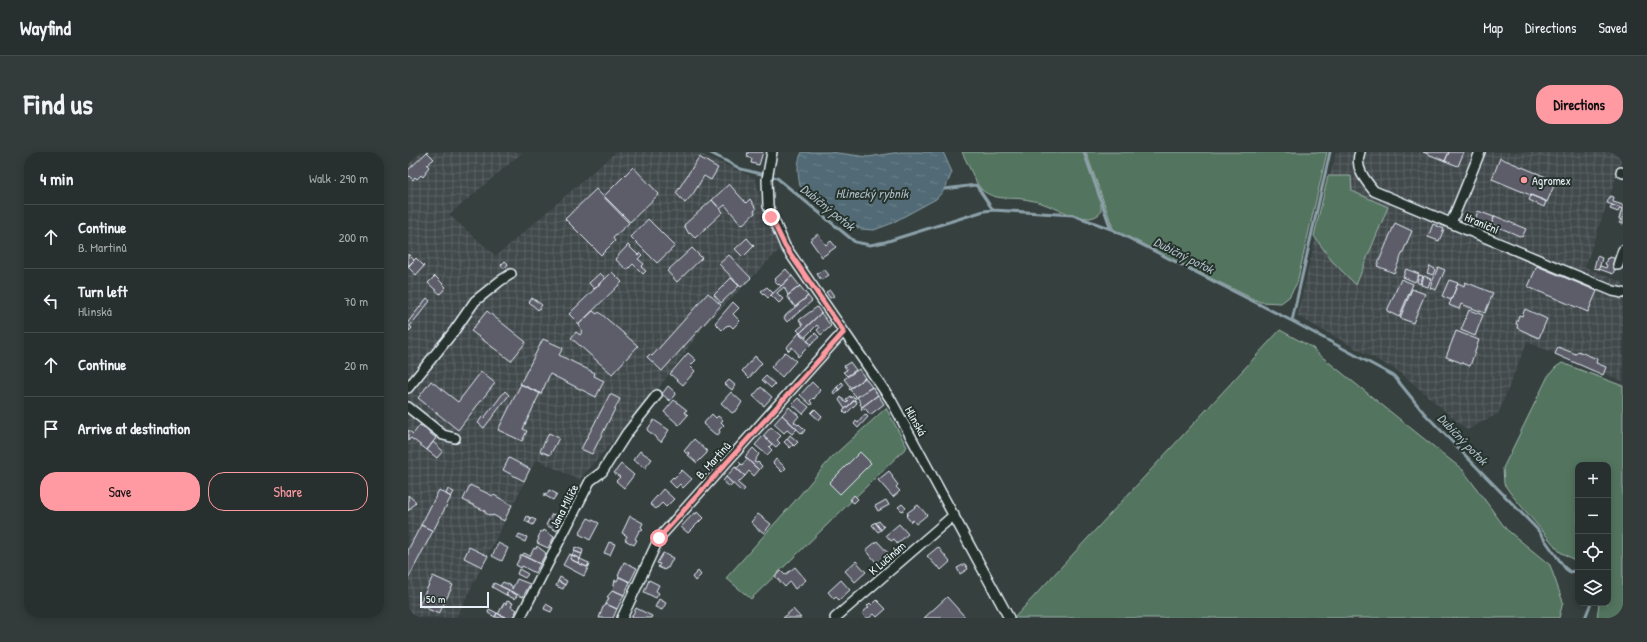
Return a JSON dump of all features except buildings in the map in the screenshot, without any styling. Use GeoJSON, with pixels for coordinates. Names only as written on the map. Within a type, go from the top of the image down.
{"type":"FeatureCollection","features":[{"type":"Feature","properties":{"kind":"street","name":"Hlinská"},"geometry":{"type":"LineString","coordinates":[[772,152],[768,175],[768,206],[785,246],[891,400],[1009,618]]}},
{"type":"Feature","properties":{"kind":"street","name":"Hraniční"},"geometry":{"type":"LineString","coordinates":[[1360,152],[1357,159],[1362,176],[1374,191],[1623,293]]}},
{"type":"Feature","properties":{"kind":"street"},"geometry":{"type":"LineString","coordinates":[[1451,223],[1480,152]]}},
{"type":"Feature","properties":{"kind":"street"},"geometry":{"type":"LineString","coordinates":[[1618,265],[1623,250]]}},
{"type":"Feature","properties":{"kind":"street"},"geometry":{"type":"LineString","coordinates":[[408,388],[454,331],[475,301],[511,274]]}},
{"type":"Feature","properties":{"kind":"street","name":"B. Martinů"},"geometry":{"type":"LineString","coordinates":[[622,618],[659,538],[844,332]]}},
{"type":"Feature","properties":{"kind":"street","name":"Jana Milíče"},"geometry":{"type":"LineString","coordinates":[[520,618],[590,481],[602,472],[627,433],[657,395]]}},
{"type":"Feature","properties":{"kind":"street"},"geometry":{"type":"LineString","coordinates":[[408,407],[443,435],[455,438]]}},
{"type":"Feature","properties":{"kind":"street","name":"K Lučinám"},"geometry":{"type":"LineString","coordinates":[[835,618],[954,515]]}},
{"type":"Feature","properties":{"kind":"shaded area"},"geometry":{"type":"Polygon","coordinates":[[[422,152],[523,152],[449,215],[496,256],[616,152],[696,152],[755,178],[766,219],[782,247],[704,326],[655,393],[579,480],[536,459],[456,618],[408,617],[408,165],[422,152]]]}},
{"type":"Feature","properties":{"kind":"shaded area"},"geometry":{"type":"Polygon","coordinates":[[[1336,152],[1623,152],[1623,164],[1621,163],[1585,267],[1621,282],[1623,281],[1623,381],[1527,342],[1498,414],[1467,430],[1401,373],[1297,316],[1336,152]]]}},
{"type":"Feature","properties":{"kind":"green space"},"geometry":{"type":"Polygon","coordinates":[[[962,152],[1083,152],[1101,202],[1101,212],[1092,218],[1081,217],[1036,202],[988,194],[977,184],[962,152]]]}},
{"type":"Feature","properties":{"kind":"green space"},"geometry":{"type":"Polygon","coordinates":[[[1086,152],[1327,152],[1297,283],[1289,297],[1281,303],[1260,302],[1114,231],[1086,152]]]}},
{"type":"Feature","properties":{"kind":"green space"},"geometry":{"type":"Polygon","coordinates":[[[1328,176],[1351,176],[1352,191],[1388,207],[1356,285],[1332,261],[1314,236],[1328,176]]]}},
{"type":"Feature","properties":{"kind":"green space"},"geometry":{"type":"Polygon","coordinates":[[[1280,330],[1313,348],[1316,352],[1463,470],[1506,529],[1550,565],[1563,602],[1559,618],[1014,618],[1280,330]]]}},
{"type":"Feature","properties":{"kind":"green space"},"geometry":{"type":"Polygon","coordinates":[[[1562,363],[1623,386],[1623,618],[1597,618],[1599,606],[1611,606],[1611,462],[1575,462],[1575,560],[1560,552],[1504,484],[1503,468],[1548,376],[1562,363]]]}},
{"type":"Feature","properties":{"kind":"green space"},"geometry":{"type":"Polygon","coordinates":[[[886,408],[907,447],[751,599],[726,578],[832,457],[886,408]]]}},
{"type":"Feature","properties":{"kind":"water","name":"Hlinecký rybník"},"geometry":{"type":"Polygon","coordinates":[[[802,152],[830,152],[868,157],[900,152],[943,152],[952,172],[945,189],[936,199],[890,224],[874,230],[861,229],[850,224],[800,186],[798,165],[802,152]]]}},
{"type":"Feature","properties":{"kind":"waterway","name":"Dubičný potok"},"geometry":{"type":"LineString","coordinates":[[709,152],[741,169],[777,178],[855,242],[870,245],[885,242],[984,211],[993,210],[1073,215],[1111,229],[1292,321],[1394,376],[1424,413],[1537,529],[1565,568],[1570,572],[1575,571]]}},
{"type":"Feature","properties":{"kind":"waterway"},"geometry":{"type":"LineString","coordinates":[[1084,152],[1111,229]]}},
{"type":"Feature","properties":{"kind":"waterway"},"geometry":{"type":"LineString","coordinates":[[1292,321],[1330,152]]}},
{"type":"Feature","properties":{"kind":"waterway"},"geometry":{"type":"LineString","coordinates":[[945,189],[976,185],[993,210]]}},
{"type":"Feature","properties":{"kind":"waterway","name":"Dubičný potok"},"geometry":{"type":"LineString","coordinates":[[1585,618],[1590,606]]}},
{"type":"Feature","properties":{"kind":"place","name":"Agromex"},"geometry":{"type":"Point","coordinates":[1524,180]}},
{"type":"Feature","properties":{"kind":"route"},"geometry":{"type":"LineString","coordinates":[[659,538],[844,332],[785,246],[771,217]]}}]}
